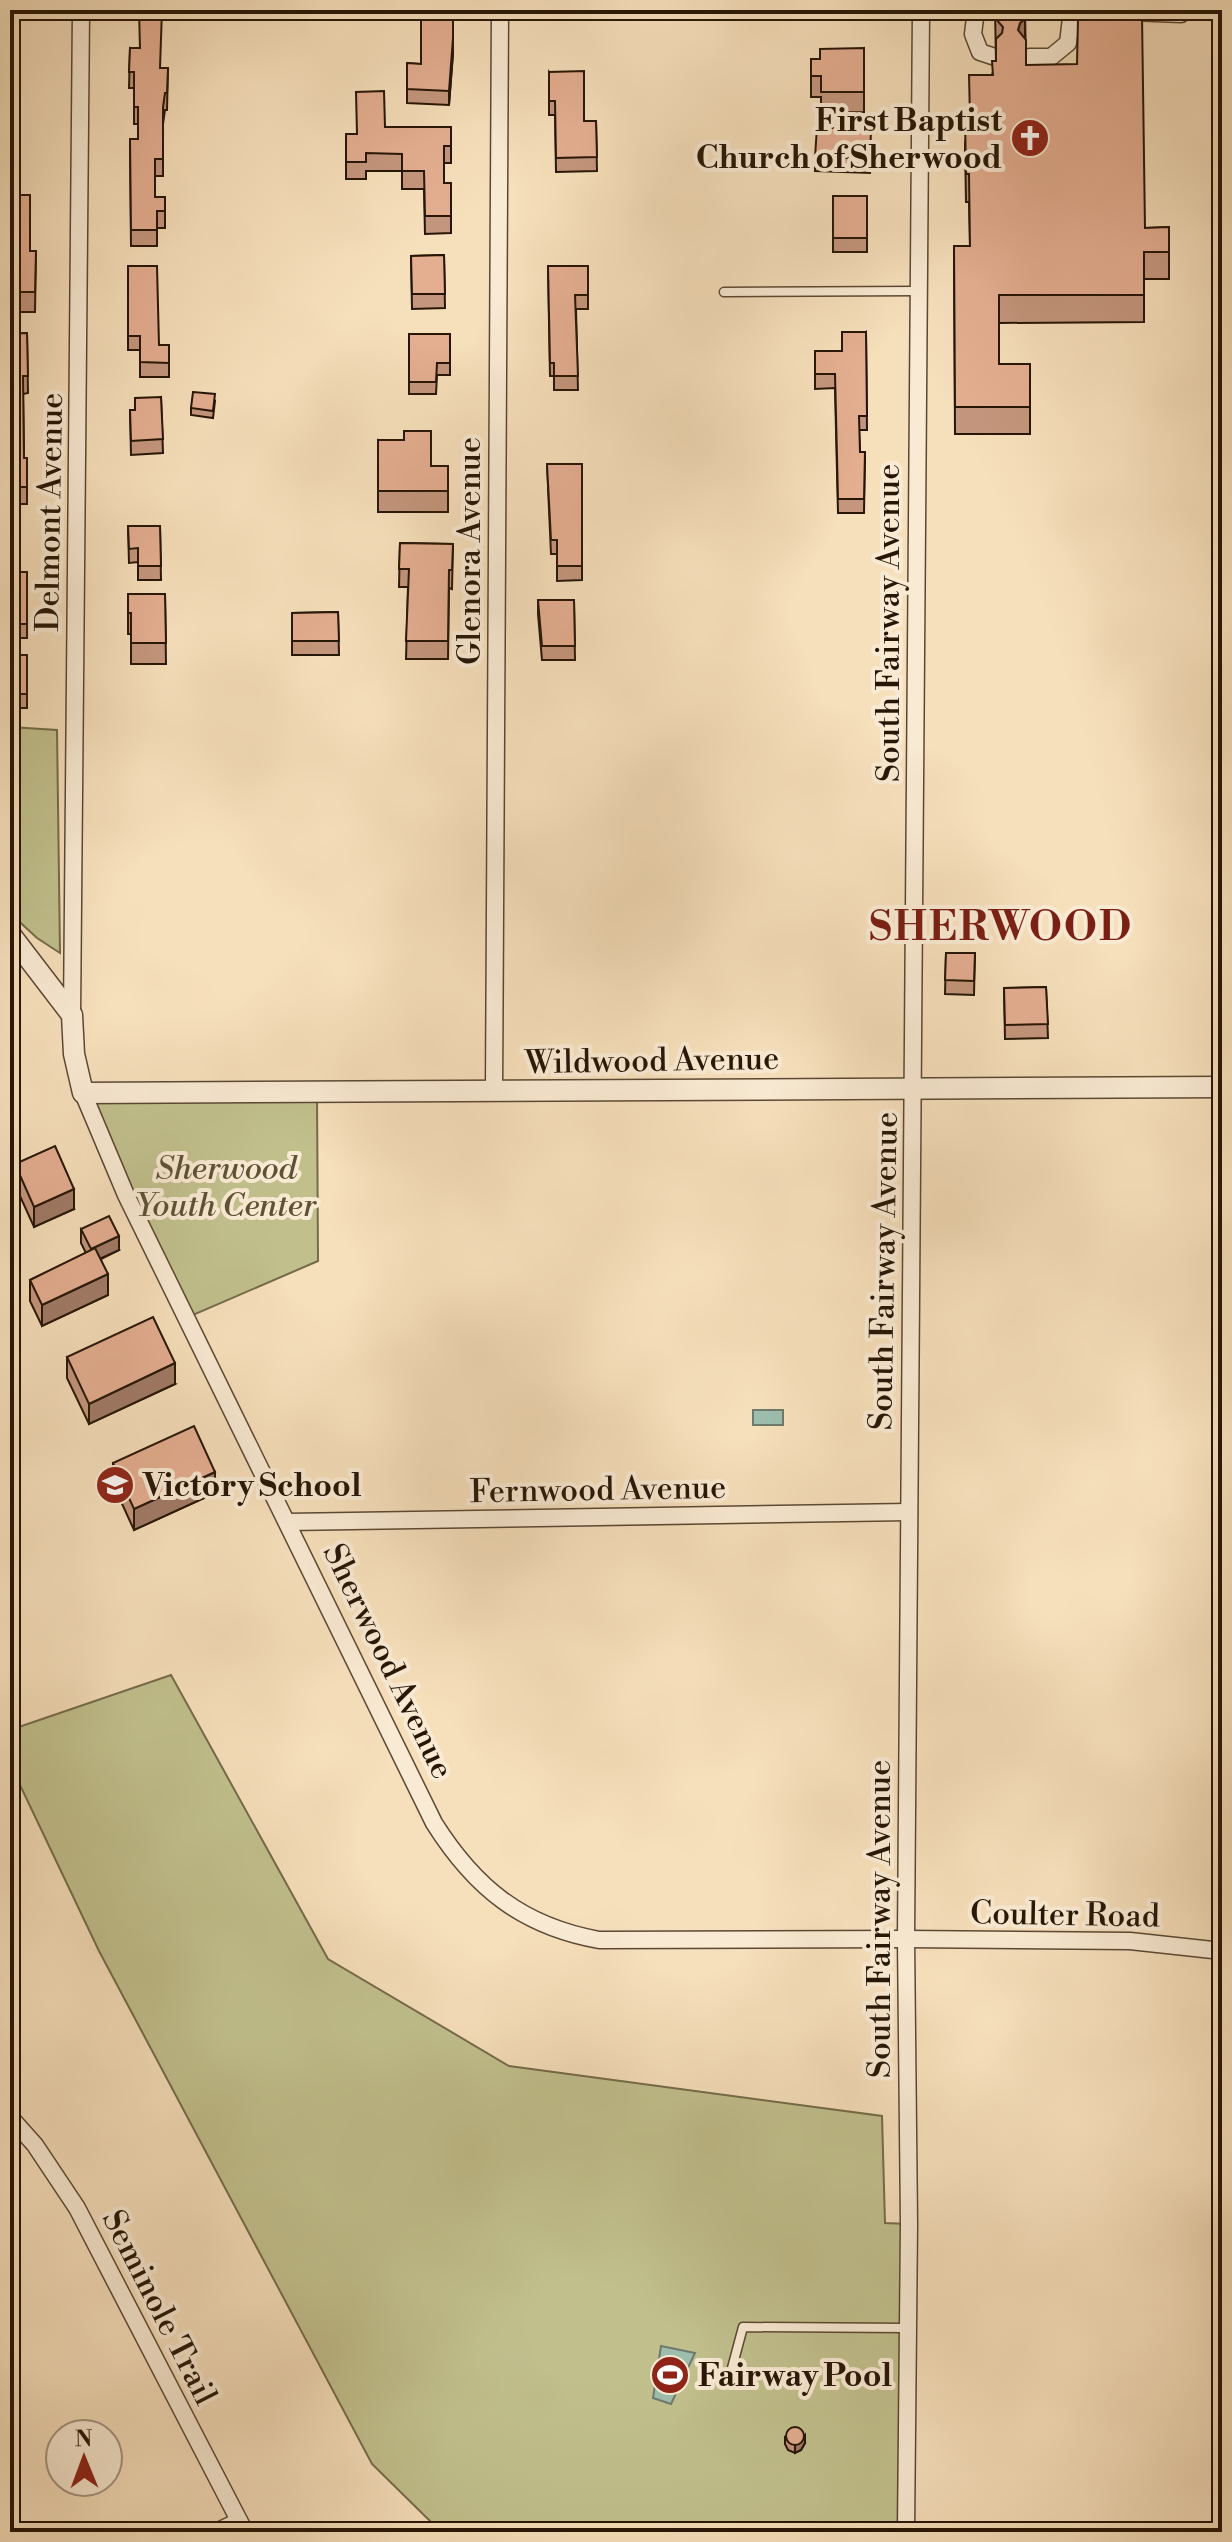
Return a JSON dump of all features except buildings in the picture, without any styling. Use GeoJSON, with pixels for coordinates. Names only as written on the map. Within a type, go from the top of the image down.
{"type":"FeatureCollection","features":[{"type":"Feature","properties":{"kind":"street","name":"Delmont Avenue"},"geometry":{"type":"LineString","coordinates":[[72,1015],[81,10]]}},
{"type":"Feature","properties":{"kind":"street","name":"Glenora Avenue"},"geometry":{"type":"LineString","coordinates":[[494,1092],[500,10]]}},
{"type":"Feature","properties":{"kind":"street","name":"South Fairway Avenue"},"geometry":{"type":"LineString","coordinates":[[906,2532],[906,1939],[921,10]]}},
{"type":"Feature","properties":{"kind":"street"},"geometry":{"type":"LineString","coordinates":[[976,10],[973,34],[976,43],[980,52],[992,56]]}},
{"type":"Feature","properties":{"kind":"street"},"geometry":{"type":"LineString","coordinates":[[1029,57],[1051,57],[1068,43],[1072,10]]}},
{"type":"Feature","properties":{"kind":"street"},"geometry":{"type":"LineString","coordinates":[[1079,10],[1181,14],[1181,10]]}},
{"type":"Feature","properties":{"kind":"street"},"geometry":{"type":"LineString","coordinates":[[10,934],[72,1015]]}},
{"type":"Feature","properties":{"kind":"street","name":"Sherwood Avenue"},"geometry":{"type":"LineString","coordinates":[[72,1015],[74,1054],[83,1093],[126,1195],[434,1823],[473,1876],[517,1911],[543,1925],[570,1935],[618,1942],[906,1939]]}},
{"type":"Feature","properties":{"kind":"street","name":"Wildwood Avenue"},"geometry":{"type":"LineString","coordinates":[[83,1093],[1222,1087]]}},
{"type":"Feature","properties":{"kind":"street","name":"Fernwood Avenue"},"geometry":{"type":"LineString","coordinates":[[288,1522],[909,1512]]}},
{"type":"Feature","properties":{"kind":"street","name":"Coulter Road"},"geometry":{"type":"LineString","coordinates":[[906,1939],[1130,1941],[1222,1951]]}},
{"type":"Feature","properties":{"kind":"street","name":"Seminole Trail"},"geometry":{"type":"LineString","coordinates":[[10,2117],[35,2145],[77,2208],[242,2526]]}},
{"type":"Feature","properties":{"kind":"street"},"geometry":{"type":"LineString","coordinates":[[216,2532],[242,2526]]}},
{"type":"Feature","properties":{"kind":"lane"},"geometry":{"type":"LineString","coordinates":[[724,292],[919,291]]}},
{"type":"Feature","properties":{"kind":"lane"},"geometry":{"type":"LineString","coordinates":[[732,2368],[743,2327],[908,2328]]}},
{"type":"Feature","properties":{"kind":"green space"},"geometry":{"type":"Polygon","coordinates":[[[10,727],[57,730],[60,953],[37,938],[10,913],[10,727]]]}},
{"type":"Feature","properties":{"kind":"green space","name":"Sherwood Youth Center"},"geometry":{"type":"Polygon","coordinates":[[[317,1092],[318,1261],[186,1318],[83,1093],[317,1092]]]}},
{"type":"Feature","properties":{"kind":"green space"},"geometry":{"type":"Polygon","coordinates":[[[171,1675],[328,1959],[509,2066],[882,2116],[885,2223],[909,2224],[906,2531],[432,2523],[372,2464],[99,1951],[10,1764],[10,1730],[171,1675]]]}},
{"type":"Feature","properties":{"kind":"shaded area"},"geometry":{"type":"Polygon","coordinates":[[[753,1410],[783,1410],[783,1425],[753,1425],[753,1410]]]}},
{"type":"Feature","properties":{"kind":"shaded area","name":"Fairway Pool"},"geometry":{"type":"Polygon","coordinates":[[[661,2346],[695,2353],[671,2404],[653,2398],[661,2346]]]}},
{"type":"Feature","properties":{"kind":"place","name":"First Baptist Church of Sherwood"},"geometry":{"type":"Point","coordinates":[1030,138]}},
{"type":"Feature","properties":{"kind":"place","name":"Victory School"},"geometry":{"type":"Point","coordinates":[115,1485]}},
{"type":"Feature","properties":{"kind":"place","name":"Fairway Pool"},"geometry":{"type":"Point","coordinates":[670,2375]}},
{"type":"Feature","properties":{"kind":"district","name":"SHERWOOD"},"geometry":{"type":"Point","coordinates":[1001,926]}}]}
